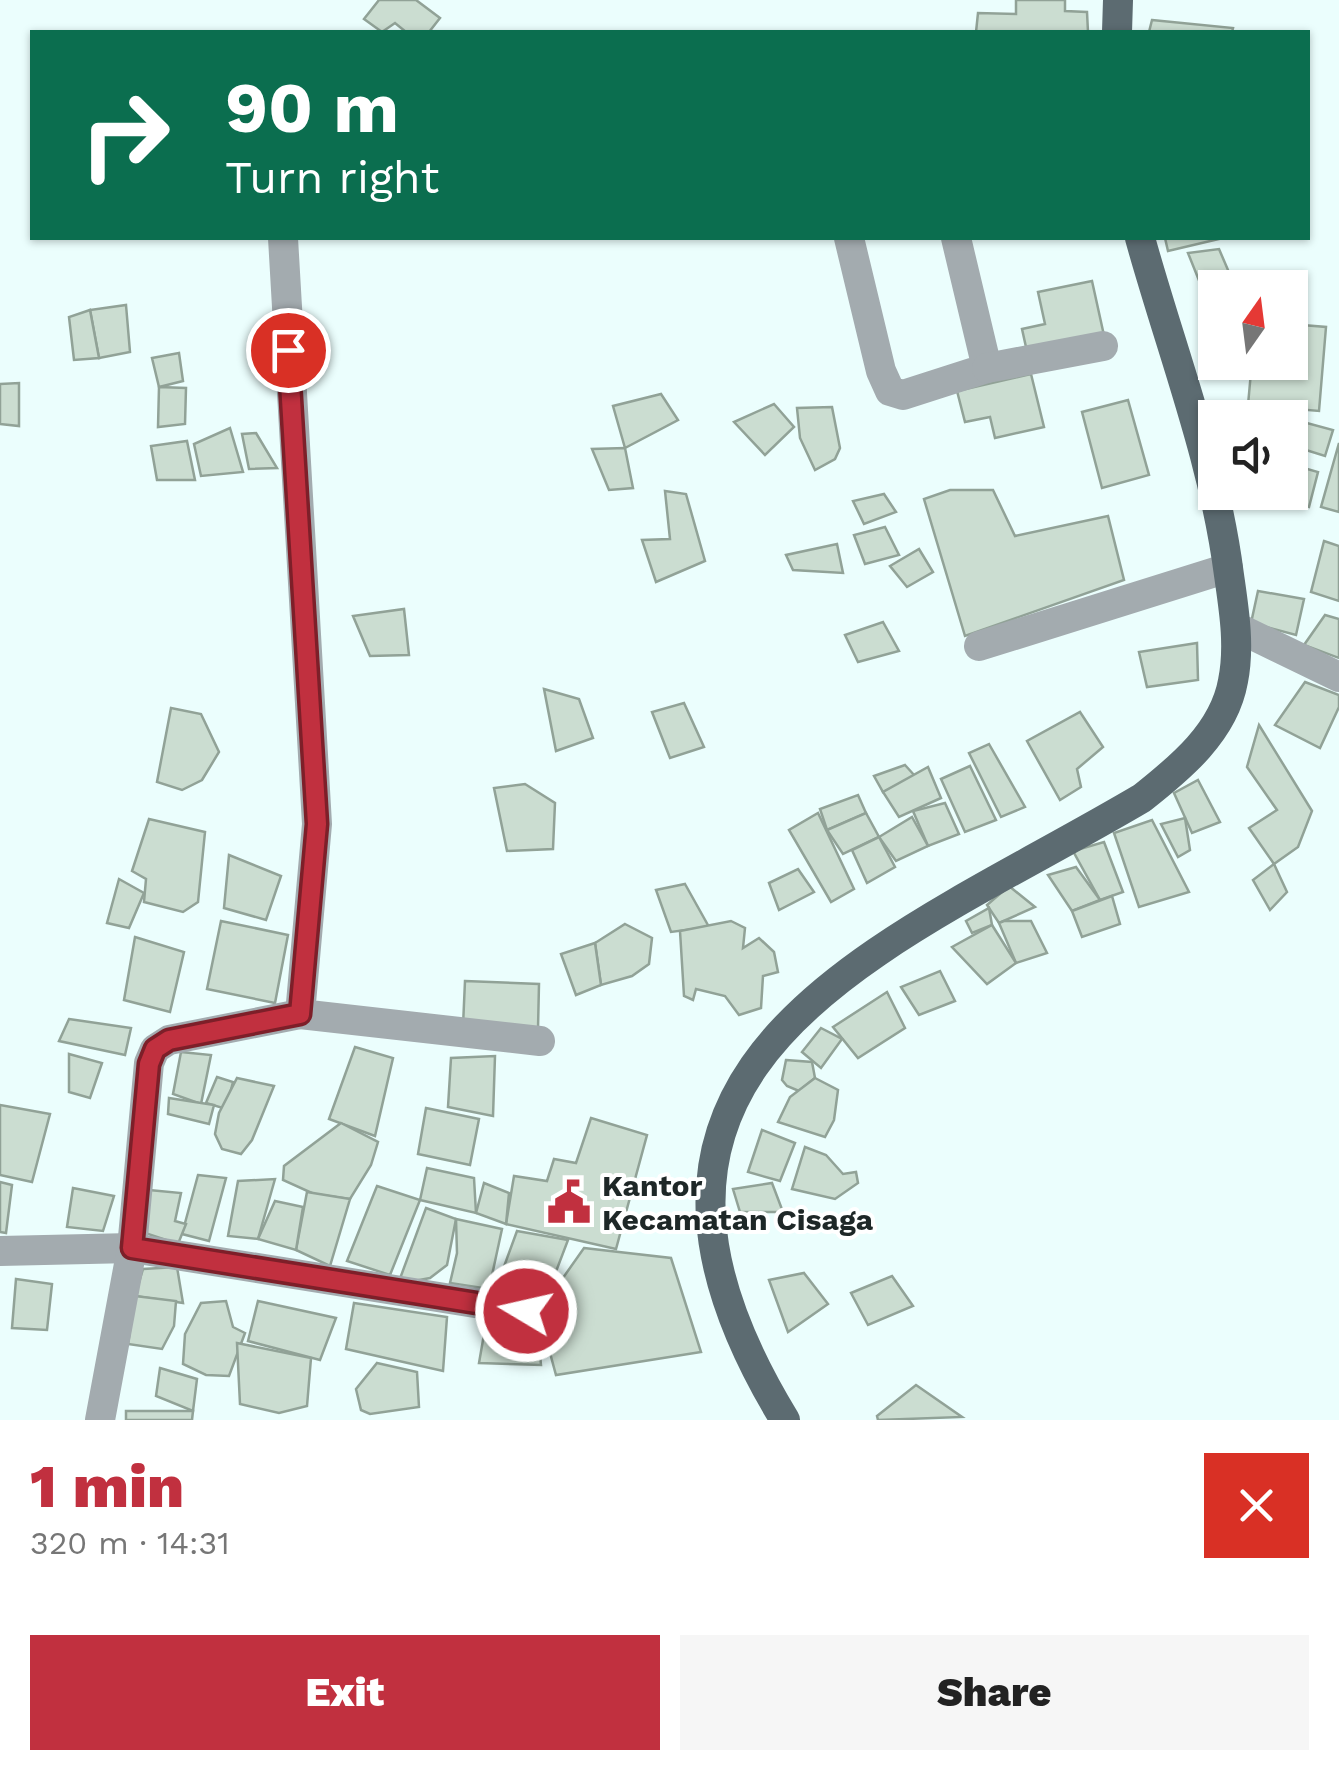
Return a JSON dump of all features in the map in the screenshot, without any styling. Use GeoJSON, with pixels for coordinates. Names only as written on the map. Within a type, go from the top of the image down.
{"type":"FeatureCollection","features":[{"type":"Feature","properties":{"kind":"main road"},"geometry":{"type":"LineString","coordinates":[[1117,30],[1118,0]]}},
{"type":"Feature","properties":{"kind":"main road"},"geometry":{"type":"LineString","coordinates":[[785,1420],[761,1382],[728,1298],[707,1214],[712,1166],[742,1080],[818,992],[880,947],[1142,798],[1172,774],[1219,718],[1233,682],[1236,627],[1200,429],[1141,240]]}},
{"type":"Feature","properties":{"kind":"street"},"geometry":{"type":"LineString","coordinates":[[282,240],[317,824],[300,1014]]}},
{"type":"Feature","properties":{"kind":"street"},"geometry":{"type":"LineString","coordinates":[[848,240],[880,371],[890,391],[903,395],[988,368],[1103,346]]}},
{"type":"Feature","properties":{"kind":"street"},"geometry":{"type":"LineString","coordinates":[[956,240],[988,368]]}},
{"type":"Feature","properties":{"kind":"street"},"geometry":{"type":"LineString","coordinates":[[979,646],[1228,568]]}},
{"type":"Feature","properties":{"kind":"street"},"geometry":{"type":"LineString","coordinates":[[1236,627],[1339,677]]}},
{"type":"Feature","properties":{"kind":"street"},"geometry":{"type":"LineString","coordinates":[[100,1420],[132,1248],[149,1064],[155,1049],[169,1040],[300,1014],[540,1041]]}},
{"type":"Feature","properties":{"kind":"street"},"geometry":{"type":"LineString","coordinates":[[0,1251],[132,1248],[526,1311]]}},
{"type":"Feature","properties":{"kind":"building"},"geometry":{"type":"Polygon","coordinates":[[[379,0],[416,0],[440,18],[431,30],[404,30],[395,23],[379,30],[364,19],[379,0]]]}},
{"type":"Feature","properties":{"kind":"building"},"geometry":{"type":"Polygon","coordinates":[[[1016,0],[1065,0],[1065,11],[1087,12],[1088,30],[976,30],[978,13],[1016,14],[1016,0]]]}},
{"type":"Feature","properties":{"kind":"building"},"geometry":{"type":"Polygon","coordinates":[[[1152,20],[1233,28],[1232,30],[1150,30],[1152,20]]]}},
{"type":"Feature","properties":{"kind":"building"},"geometry":{"type":"Polygon","coordinates":[[[1165,240],[1215,240],[1168,251],[1165,240]]]}},
{"type":"Feature","properties":{"kind":"building"},"geometry":{"type":"Polygon","coordinates":[[[1219,249],[1228,270],[1198,270],[1198,278],[1188,253],[1219,249]]]}},
{"type":"Feature","properties":{"kind":"building"},"geometry":{"type":"Polygon","coordinates":[[[1092,281],[1105,340],[1028,356],[1022,329],[1045,324],[1038,292],[1092,281]]]}},
{"type":"Feature","properties":{"kind":"building"},"geometry":{"type":"Polygon","coordinates":[[[126,305],[130,352],[99,358],[90,310],[126,305]]]}},
{"type":"Feature","properties":{"kind":"building"},"geometry":{"type":"Polygon","coordinates":[[[90,310],[99,358],[74,360],[69,317],[90,310]]]}},
{"type":"Feature","properties":{"kind":"building"},"geometry":{"type":"Polygon","coordinates":[[[1308,326],[1326,327],[1319,411],[1308,410],[1308,400],[1248,400],[1250,380],[1308,380],[1308,326]]]}},
{"type":"Feature","properties":{"kind":"building"},"geometry":{"type":"Polygon","coordinates":[[[179,353],[183,381],[159,387],[152,358],[179,353]]]}},
{"type":"Feature","properties":{"kind":"building"},"geometry":{"type":"Polygon","coordinates":[[[1031,374],[1044,427],[995,438],[990,417],[965,422],[957,391],[1031,374]]]}},
{"type":"Feature","properties":{"kind":"building"},"geometry":{"type":"Polygon","coordinates":[[[19,383],[19,426],[0,424],[0,384],[19,383]]]}},
{"type":"Feature","properties":{"kind":"building"},"geometry":{"type":"Polygon","coordinates":[[[159,387],[186,388],[185,424],[158,427],[159,387]]]}},
{"type":"Feature","properties":{"kind":"building"},"geometry":{"type":"Polygon","coordinates":[[[661,394],[678,420],[625,448],[613,406],[661,394]]]}},
{"type":"Feature","properties":{"kind":"building"},"geometry":{"type":"Polygon","coordinates":[[[1128,400],[1149,475],[1102,488],[1082,412],[1128,400]]]}},
{"type":"Feature","properties":{"kind":"building"},"geometry":{"type":"Polygon","coordinates":[[[774,404],[794,427],[765,455],[734,422],[774,404]]]}},
{"type":"Feature","properties":{"kind":"building"},"geometry":{"type":"Polygon","coordinates":[[[832,407],[840,448],[835,459],[815,470],[800,438],[797,408],[832,407]]]}},
{"type":"Feature","properties":{"kind":"building"},"geometry":{"type":"Polygon","coordinates":[[[1308,423],[1333,430],[1325,456],[1308,451],[1308,423]]]}},
{"type":"Feature","properties":{"kind":"building"},"geometry":{"type":"Polygon","coordinates":[[[230,428],[243,472],[201,476],[194,444],[230,428]]]}},
{"type":"Feature","properties":{"kind":"building"},"geometry":{"type":"Polygon","coordinates":[[[256,433],[277,468],[249,469],[242,434],[256,433]]]}},
{"type":"Feature","properties":{"kind":"building"},"geometry":{"type":"Polygon","coordinates":[[[187,441],[195,480],[157,480],[151,446],[187,441]]]}},
{"type":"Feature","properties":{"kind":"building"},"geometry":{"type":"Polygon","coordinates":[[[1339,443],[1339,512],[1321,507],[1339,443]]]}},
{"type":"Feature","properties":{"kind":"building"},"geometry":{"type":"Polygon","coordinates":[[[625,448],[633,488],[609,490],[592,449],[625,448]]]}},
{"type":"Feature","properties":{"kind":"building"},"geometry":{"type":"Polygon","coordinates":[[[1308,469],[1318,472],[1308,507],[1308,469]]]}},
{"type":"Feature","properties":{"kind":"building"},"geometry":{"type":"Polygon","coordinates":[[[950,490],[993,490],[1015,536],[1108,516],[1124,580],[965,636],[924,499],[950,490]]]}},
{"type":"Feature","properties":{"kind":"building"},"geometry":{"type":"Polygon","coordinates":[[[665,491],[686,494],[705,561],[656,582],[642,540],[670,539],[665,491]]]}},
{"type":"Feature","properties":{"kind":"building"},"geometry":{"type":"Polygon","coordinates":[[[884,494],[896,512],[864,524],[853,501],[884,494]]]}},
{"type":"Feature","properties":{"kind":"building"},"geometry":{"type":"Polygon","coordinates":[[[885,527],[899,555],[865,564],[854,535],[885,527]]]}},
{"type":"Feature","properties":{"kind":"building"},"geometry":{"type":"Polygon","coordinates":[[[1324,541],[1339,546],[1339,601],[1311,592],[1324,541]]]}},
{"type":"Feature","properties":{"kind":"building"},"geometry":{"type":"Polygon","coordinates":[[[837,544],[843,573],[793,570],[786,555],[837,544]]]}},
{"type":"Feature","properties":{"kind":"building"},"geometry":{"type":"Polygon","coordinates":[[[919,549],[933,572],[907,587],[890,566],[919,549]]]}},
{"type":"Feature","properties":{"kind":"building"},"geometry":{"type":"Polygon","coordinates":[[[1258,591],[1304,599],[1296,635],[1251,623],[1258,591]]]}},
{"type":"Feature","properties":{"kind":"building"},"geometry":{"type":"Polygon","coordinates":[[[404,609],[409,655],[370,656],[353,616],[404,609]]]}},
{"type":"Feature","properties":{"kind":"building"},"geometry":{"type":"Polygon","coordinates":[[[1325,615],[1339,619],[1339,658],[1304,645],[1325,615]]]}},
{"type":"Feature","properties":{"kind":"building"},"geometry":{"type":"Polygon","coordinates":[[[883,622],[899,651],[858,662],[845,635],[883,622]]]}},
{"type":"Feature","properties":{"kind":"building"},"geometry":{"type":"Polygon","coordinates":[[[1197,643],[1198,680],[1147,687],[1139,652],[1197,643]]]}},
{"type":"Feature","properties":{"kind":"building"},"geometry":{"type":"Polygon","coordinates":[[[1305,682],[1339,695],[1339,707],[1320,748],[1275,725],[1305,682]]]}},
{"type":"Feature","properties":{"kind":"building"},"geometry":{"type":"Polygon","coordinates":[[[544,689],[579,699],[593,738],[556,751],[544,689]]]}},
{"type":"Feature","properties":{"kind":"building"},"geometry":{"type":"Polygon","coordinates":[[[684,703],[704,747],[670,758],[652,712],[684,703]]]}},
{"type":"Feature","properties":{"kind":"building"},"geometry":{"type":"Polygon","coordinates":[[[171,708],[201,714],[219,752],[202,780],[182,790],[157,782],[171,708]]]}},
{"type":"Feature","properties":{"kind":"building"},"geometry":{"type":"Polygon","coordinates":[[[1080,712],[1103,747],[1077,769],[1081,787],[1060,800],[1027,741],[1080,712]]]}},
{"type":"Feature","properties":{"kind":"building"},"geometry":{"type":"Polygon","coordinates":[[[1259,725],[1312,811],[1298,847],[1274,864],[1249,828],[1277,810],[1247,767],[1259,725]]]}},
{"type":"Feature","properties":{"kind":"building"},"geometry":{"type":"Polygon","coordinates":[[[989,744],[1025,807],[1001,817],[969,753],[989,744]]]}},
{"type":"Feature","properties":{"kind":"building"},"geometry":{"type":"Polygon","coordinates":[[[905,765],[915,776],[883,792],[874,776],[905,765]]]}},
{"type":"Feature","properties":{"kind":"building"},"geometry":{"type":"Polygon","coordinates":[[[970,766],[996,820],[965,832],[941,779],[970,766]]]}},
{"type":"Feature","properties":{"kind":"building"},"geometry":{"type":"Polygon","coordinates":[[[928,767],[941,798],[899,817],[883,792],[928,767]]]}},
{"type":"Feature","properties":{"kind":"building"},"geometry":{"type":"Polygon","coordinates":[[[1198,780],[1220,822],[1192,833],[1174,793],[1198,780]]]}},
{"type":"Feature","properties":{"kind":"building"},"geometry":{"type":"Polygon","coordinates":[[[525,784],[555,803],[553,849],[507,851],[494,788],[525,784]]]}},
{"type":"Feature","properties":{"kind":"building"},"geometry":{"type":"Polygon","coordinates":[[[858,795],[866,813],[827,830],[820,809],[858,795]]]}},
{"type":"Feature","properties":{"kind":"building"},"geometry":{"type":"Polygon","coordinates":[[[945,803],[959,834],[928,846],[913,811],[945,803]]]}},
{"type":"Feature","properties":{"kind":"building"},"geometry":{"type":"Polygon","coordinates":[[[818,813],[854,889],[831,902],[789,830],[818,813]]]}},
{"type":"Feature","properties":{"kind":"building"},"geometry":{"type":"Polygon","coordinates":[[[866,813],[879,837],[843,854],[827,830],[866,813]]]}},
{"type":"Feature","properties":{"kind":"building"},"geometry":{"type":"Polygon","coordinates":[[[912,817],[928,846],[896,861],[879,837],[912,817]]]}},
{"type":"Feature","properties":{"kind":"building"},"geometry":{"type":"Polygon","coordinates":[[[1185,818],[1190,850],[1178,857],[1161,824],[1185,818]]]}},
{"type":"Feature","properties":{"kind":"building"},"geometry":{"type":"Polygon","coordinates":[[[149,819],[205,832],[198,902],[183,912],[144,902],[146,879],[132,871],[149,819]]]}},
{"type":"Feature","properties":{"kind":"building"},"geometry":{"type":"Polygon","coordinates":[[[1152,820],[1189,892],[1139,907],[1114,833],[1152,820]]]}},
{"type":"Feature","properties":{"kind":"building"},"geometry":{"type":"Polygon","coordinates":[[[879,837],[895,867],[867,883],[852,850],[879,837]]]}},
{"type":"Feature","properties":{"kind":"building"},"geometry":{"type":"Polygon","coordinates":[[[1104,842],[1123,892],[1100,900],[1073,851],[1104,842]]]}},
{"type":"Feature","properties":{"kind":"building"},"geometry":{"type":"Polygon","coordinates":[[[229,855],[281,876],[266,920],[224,908],[229,855]]]}},
{"type":"Feature","properties":{"kind":"building"},"geometry":{"type":"Polygon","coordinates":[[[1274,864],[1287,892],[1270,910],[1253,880],[1274,864]]]}},
{"type":"Feature","properties":{"kind":"building"},"geometry":{"type":"Polygon","coordinates":[[[1076,867],[1100,900],[1072,911],[1048,875],[1076,867]]]}},
{"type":"Feature","properties":{"kind":"building"},"geometry":{"type":"Polygon","coordinates":[[[798,869],[814,892],[779,910],[769,883],[798,869]]]}},
{"type":"Feature","properties":{"kind":"building"},"geometry":{"type":"Polygon","coordinates":[[[119,879],[144,893],[129,928],[107,923],[119,879]]]}},
{"type":"Feature","properties":{"kind":"building"},"geometry":{"type":"Polygon","coordinates":[[[685,884],[709,927],[671,932],[656,890],[685,884]]]}},
{"type":"Feature","properties":{"kind":"building"},"geometry":{"type":"Polygon","coordinates":[[[1009,886],[1035,907],[999,923],[987,905],[1009,886]]]}},
{"type":"Feature","properties":{"kind":"building"},"geometry":{"type":"Polygon","coordinates":[[[1112,896],[1120,924],[1082,937],[1072,911],[1112,896]]]}},
{"type":"Feature","properties":{"kind":"building"},"geometry":{"type":"Polygon","coordinates":[[[989,908],[992,925],[972,933],[966,921],[989,908]]]}},
{"type":"Feature","properties":{"kind":"building"},"geometry":{"type":"Polygon","coordinates":[[[221,921],[288,935],[275,1003],[207,989],[221,921]]]}},
{"type":"Feature","properties":{"kind":"building"},"geometry":{"type":"Polygon","coordinates":[[[731,921],[745,928],[743,948],[759,938],[774,952],[778,972],[763,976],[761,1008],[739,1015],[725,996],[696,989],[693,1000],[684,996],[680,931],[731,921]]]}},
{"type":"Feature","properties":{"kind":"building"},"geometry":{"type":"Polygon","coordinates":[[[1031,921],[1047,953],[1016,963],[999,923],[1031,921]]]}},
{"type":"Feature","properties":{"kind":"building"},"geometry":{"type":"Polygon","coordinates":[[[625,924],[652,938],[649,964],[632,976],[601,985],[595,943],[625,924]]]}},
{"type":"Feature","properties":{"kind":"building"},"geometry":{"type":"Polygon","coordinates":[[[992,925],[1016,963],[987,984],[952,947],[992,925]]]}},
{"type":"Feature","properties":{"kind":"building"},"geometry":{"type":"Polygon","coordinates":[[[135,937],[184,952],[170,1012],[124,1000],[135,937]]]}},
{"type":"Feature","properties":{"kind":"building"},"geometry":{"type":"Polygon","coordinates":[[[595,943],[601,985],[576,995],[561,954],[595,943]]]}},
{"type":"Feature","properties":{"kind":"building"},"geometry":{"type":"Polygon","coordinates":[[[940,971],[955,1001],[919,1015],[901,987],[940,971]]]}},
{"type":"Feature","properties":{"kind":"building"},"geometry":{"type":"Polygon","coordinates":[[[465,981],[539,984],[538,1029],[463,1026],[465,981]]]}},
{"type":"Feature","properties":{"kind":"building"},"geometry":{"type":"Polygon","coordinates":[[[887,992],[905,1028],[858,1058],[833,1027],[887,992]]]}},
{"type":"Feature","properties":{"kind":"building"},"geometry":{"type":"Polygon","coordinates":[[[69,1019],[131,1028],[125,1055],[59,1041],[69,1019]]]}},
{"type":"Feature","properties":{"kind":"building"},"geometry":{"type":"Polygon","coordinates":[[[821,1028],[842,1039],[821,1068],[802,1052],[821,1028]]]}},
{"type":"Feature","properties":{"kind":"building"},"geometry":{"type":"Polygon","coordinates":[[[355,1047],[393,1058],[375,1136],[329,1119],[355,1047]]]}},
{"type":"Feature","properties":{"kind":"building"},"geometry":{"type":"Polygon","coordinates":[[[181,1052],[211,1055],[201,1104],[173,1094],[181,1052]]]}},
{"type":"Feature","properties":{"kind":"building"},"geometry":{"type":"Polygon","coordinates":[[[69,1054],[102,1063],[90,1098],[69,1092],[69,1054]]]}},
{"type":"Feature","properties":{"kind":"building"},"geometry":{"type":"Polygon","coordinates":[[[495,1056],[493,1116],[448,1107],[451,1058],[495,1056]]]}},
{"type":"Feature","properties":{"kind":"building"},"geometry":{"type":"Polygon","coordinates":[[[786,1060],[812,1062],[815,1078],[799,1091],[787,1086],[782,1080],[786,1060]]]}},
{"type":"Feature","properties":{"kind":"building"},"geometry":{"type":"Polygon","coordinates":[[[217,1077],[233,1082],[226,1109],[206,1103],[217,1077]]]}},
{"type":"Feature","properties":{"kind":"building"},"geometry":{"type":"Polygon","coordinates":[[[237,1078],[274,1086],[252,1140],[241,1154],[222,1149],[215,1134],[219,1113],[237,1078]]]}},
{"type":"Feature","properties":{"kind":"building"},"geometry":{"type":"Polygon","coordinates":[[[815,1078],[838,1090],[834,1120],[825,1137],[778,1122],[790,1097],[815,1078]]]}},
{"type":"Feature","properties":{"kind":"building"},"geometry":{"type":"Polygon","coordinates":[[[169,1098],[214,1105],[209,1124],[168,1114],[169,1098]]]}},
{"type":"Feature","properties":{"kind":"building"},"geometry":{"type":"Polygon","coordinates":[[[0,1105],[50,1114],[32,1182],[0,1175],[0,1105]]]}},
{"type":"Feature","properties":{"kind":"building"},"geometry":{"type":"Polygon","coordinates":[[[426,1108],[479,1119],[470,1165],[418,1154],[426,1108]]]}},
{"type":"Feature","properties":{"kind":"building","name":"Kantor Kecamatan Cisaga"},"geometry":{"type":"Polygon","coordinates":[[[591,1118],[647,1135],[616,1249],[506,1224],[514,1176],[547,1181],[554,1159],[576,1163],[591,1118]]]}},
{"type":"Feature","properties":{"kind":"building"},"geometry":{"type":"Polygon","coordinates":[[[341,1123],[378,1142],[371,1165],[350,1199],[314,1194],[283,1180],[284,1166],[341,1123]]]}},
{"type":"Feature","properties":{"kind":"building"},"geometry":{"type":"Polygon","coordinates":[[[762,1130],[795,1143],[780,1181],[748,1172],[762,1130]]]}},
{"type":"Feature","properties":{"kind":"building"},"geometry":{"type":"Polygon","coordinates":[[[805,1147],[826,1155],[843,1174],[856,1172],[858,1183],[835,1199],[792,1189],[805,1147]]]}},
{"type":"Feature","properties":{"kind":"building"},"geometry":{"type":"Polygon","coordinates":[[[427,1168],[474,1178],[476,1213],[420,1200],[427,1168]]]}},
{"type":"Feature","properties":{"kind":"building"},"geometry":{"type":"Polygon","coordinates":[[[198,1175],[226,1178],[209,1241],[182,1234],[198,1175]]]}},
{"type":"Feature","properties":{"kind":"building"},"geometry":{"type":"Polygon","coordinates":[[[275,1179],[258,1239],[228,1236],[238,1181],[275,1179]]]}},
{"type":"Feature","properties":{"kind":"building"},"geometry":{"type":"Polygon","coordinates":[[[0,1182],[12,1185],[6,1233],[0,1232],[0,1182]]]}},
{"type":"Feature","properties":{"kind":"building"},"geometry":{"type":"Polygon","coordinates":[[[484,1183],[509,1193],[506,1224],[476,1213],[484,1183]]]}},
{"type":"Feature","properties":{"kind":"building"},"geometry":{"type":"Polygon","coordinates":[[[772,1183],[783,1212],[740,1212],[733,1189],[772,1183]]]}},
{"type":"Feature","properties":{"kind":"building"},"geometry":{"type":"Polygon","coordinates":[[[377,1186],[420,1200],[390,1275],[347,1261],[377,1186]]]}},
{"type":"Feature","properties":{"kind":"building"},"geometry":{"type":"Polygon","coordinates":[[[73,1188],[114,1196],[103,1231],[67,1227],[73,1188]]]}},
{"type":"Feature","properties":{"kind":"building"},"geometry":{"type":"Polygon","coordinates":[[[149,1190],[181,1193],[175,1221],[186,1224],[178,1244],[145,1233],[149,1190]]]}},
{"type":"Feature","properties":{"kind":"building"},"geometry":{"type":"Polygon","coordinates":[[[307,1192],[350,1199],[330,1266],[296,1250],[307,1192]]]}},
{"type":"Feature","properties":{"kind":"building"},"geometry":{"type":"Polygon","coordinates":[[[275,1201],[303,1207],[296,1250],[258,1239],[275,1201]]]}},
{"type":"Feature","properties":{"kind":"building"},"geometry":{"type":"Polygon","coordinates":[[[426,1208],[456,1219],[447,1265],[430,1278],[398,1284],[426,1208]]]}},
{"type":"Feature","properties":{"kind":"building"},"geometry":{"type":"Polygon","coordinates":[[[456,1219],[502,1229],[489,1289],[450,1283],[457,1253],[456,1219]]]}},
{"type":"Feature","properties":{"kind":"building"},"geometry":{"type":"Polygon","coordinates":[[[517,1231],[568,1240],[544,1303],[524,1295],[525,1278],[502,1272],[517,1231]]]}},
{"type":"Feature","properties":{"kind":"building"},"geometry":{"type":"Polygon","coordinates":[[[584,1248],[671,1258],[701,1352],[556,1375],[539,1312],[584,1248]]]}},
{"type":"Feature","properties":{"kind":"building"},"geometry":{"type":"Polygon","coordinates":[[[177,1267],[183,1303],[135,1296],[143,1269],[177,1267]]]}},
{"type":"Feature","properties":{"kind":"building"},"geometry":{"type":"Polygon","coordinates":[[[804,1273],[828,1304],[788,1332],[769,1280],[804,1273]]]}},
{"type":"Feature","properties":{"kind":"building"},"geometry":{"type":"Polygon","coordinates":[[[892,1276],[913,1306],[868,1325],[851,1293],[892,1276]]]}},
{"type":"Feature","properties":{"kind":"building"},"geometry":{"type":"Polygon","coordinates":[[[16,1279],[52,1284],[47,1330],[12,1328],[16,1279]]]}},
{"type":"Feature","properties":{"kind":"building"},"geometry":{"type":"Polygon","coordinates":[[[135,1296],[176,1301],[174,1326],[162,1349],[128,1344],[135,1296]]]}},
{"type":"Feature","properties":{"kind":"building"},"geometry":{"type":"Polygon","coordinates":[[[226,1301],[233,1327],[245,1333],[229,1376],[206,1375],[183,1364],[185,1334],[201,1303],[226,1301]]]}},
{"type":"Feature","properties":{"kind":"building"},"geometry":{"type":"Polygon","coordinates":[[[258,1301],[336,1318],[320,1360],[248,1341],[258,1301]]]}},
{"type":"Feature","properties":{"kind":"building"},"geometry":{"type":"Polygon","coordinates":[[[354,1303],[447,1317],[443,1371],[346,1349],[354,1303]]]}},
{"type":"Feature","properties":{"kind":"building"},"geometry":{"type":"Polygon","coordinates":[[[487,1317],[537,1323],[541,1365],[479,1363],[487,1317]]]}},
{"type":"Feature","properties":{"kind":"building"},"geometry":{"type":"Polygon","coordinates":[[[237,1343],[311,1358],[307,1406],[279,1413],[240,1404],[237,1343]]]}},
{"type":"Feature","properties":{"kind":"building"},"geometry":{"type":"Polygon","coordinates":[[[377,1363],[417,1372],[419,1407],[370,1414],[361,1410],[356,1389],[377,1363]]]}},
{"type":"Feature","properties":{"kind":"building"},"geometry":{"type":"Polygon","coordinates":[[[160,1368],[197,1379],[193,1411],[156,1396],[160,1368]]]}},
{"type":"Feature","properties":{"kind":"building"},"geometry":{"type":"Polygon","coordinates":[[[916,1385],[962,1417],[878,1420],[877,1416],[916,1385]]]}},
{"type":"Feature","properties":{"kind":"building"},"geometry":{"type":"Polygon","coordinates":[[[126,1411],[193,1411],[192,1420],[126,1420],[126,1411]]]}},
{"type":"Feature","properties":{"kind":"place","name":"Kantor Kecamatan Cisaga"},"geometry":{"type":"Point","coordinates":[569,1202]}},
{"type":"Feature","properties":{"kind":"route"},"geometry":{"type":"LineString","coordinates":[[288,350],[317,824],[300,1014],[169,1040],[155,1049],[149,1064],[132,1248],[526,1311]]}}]}
